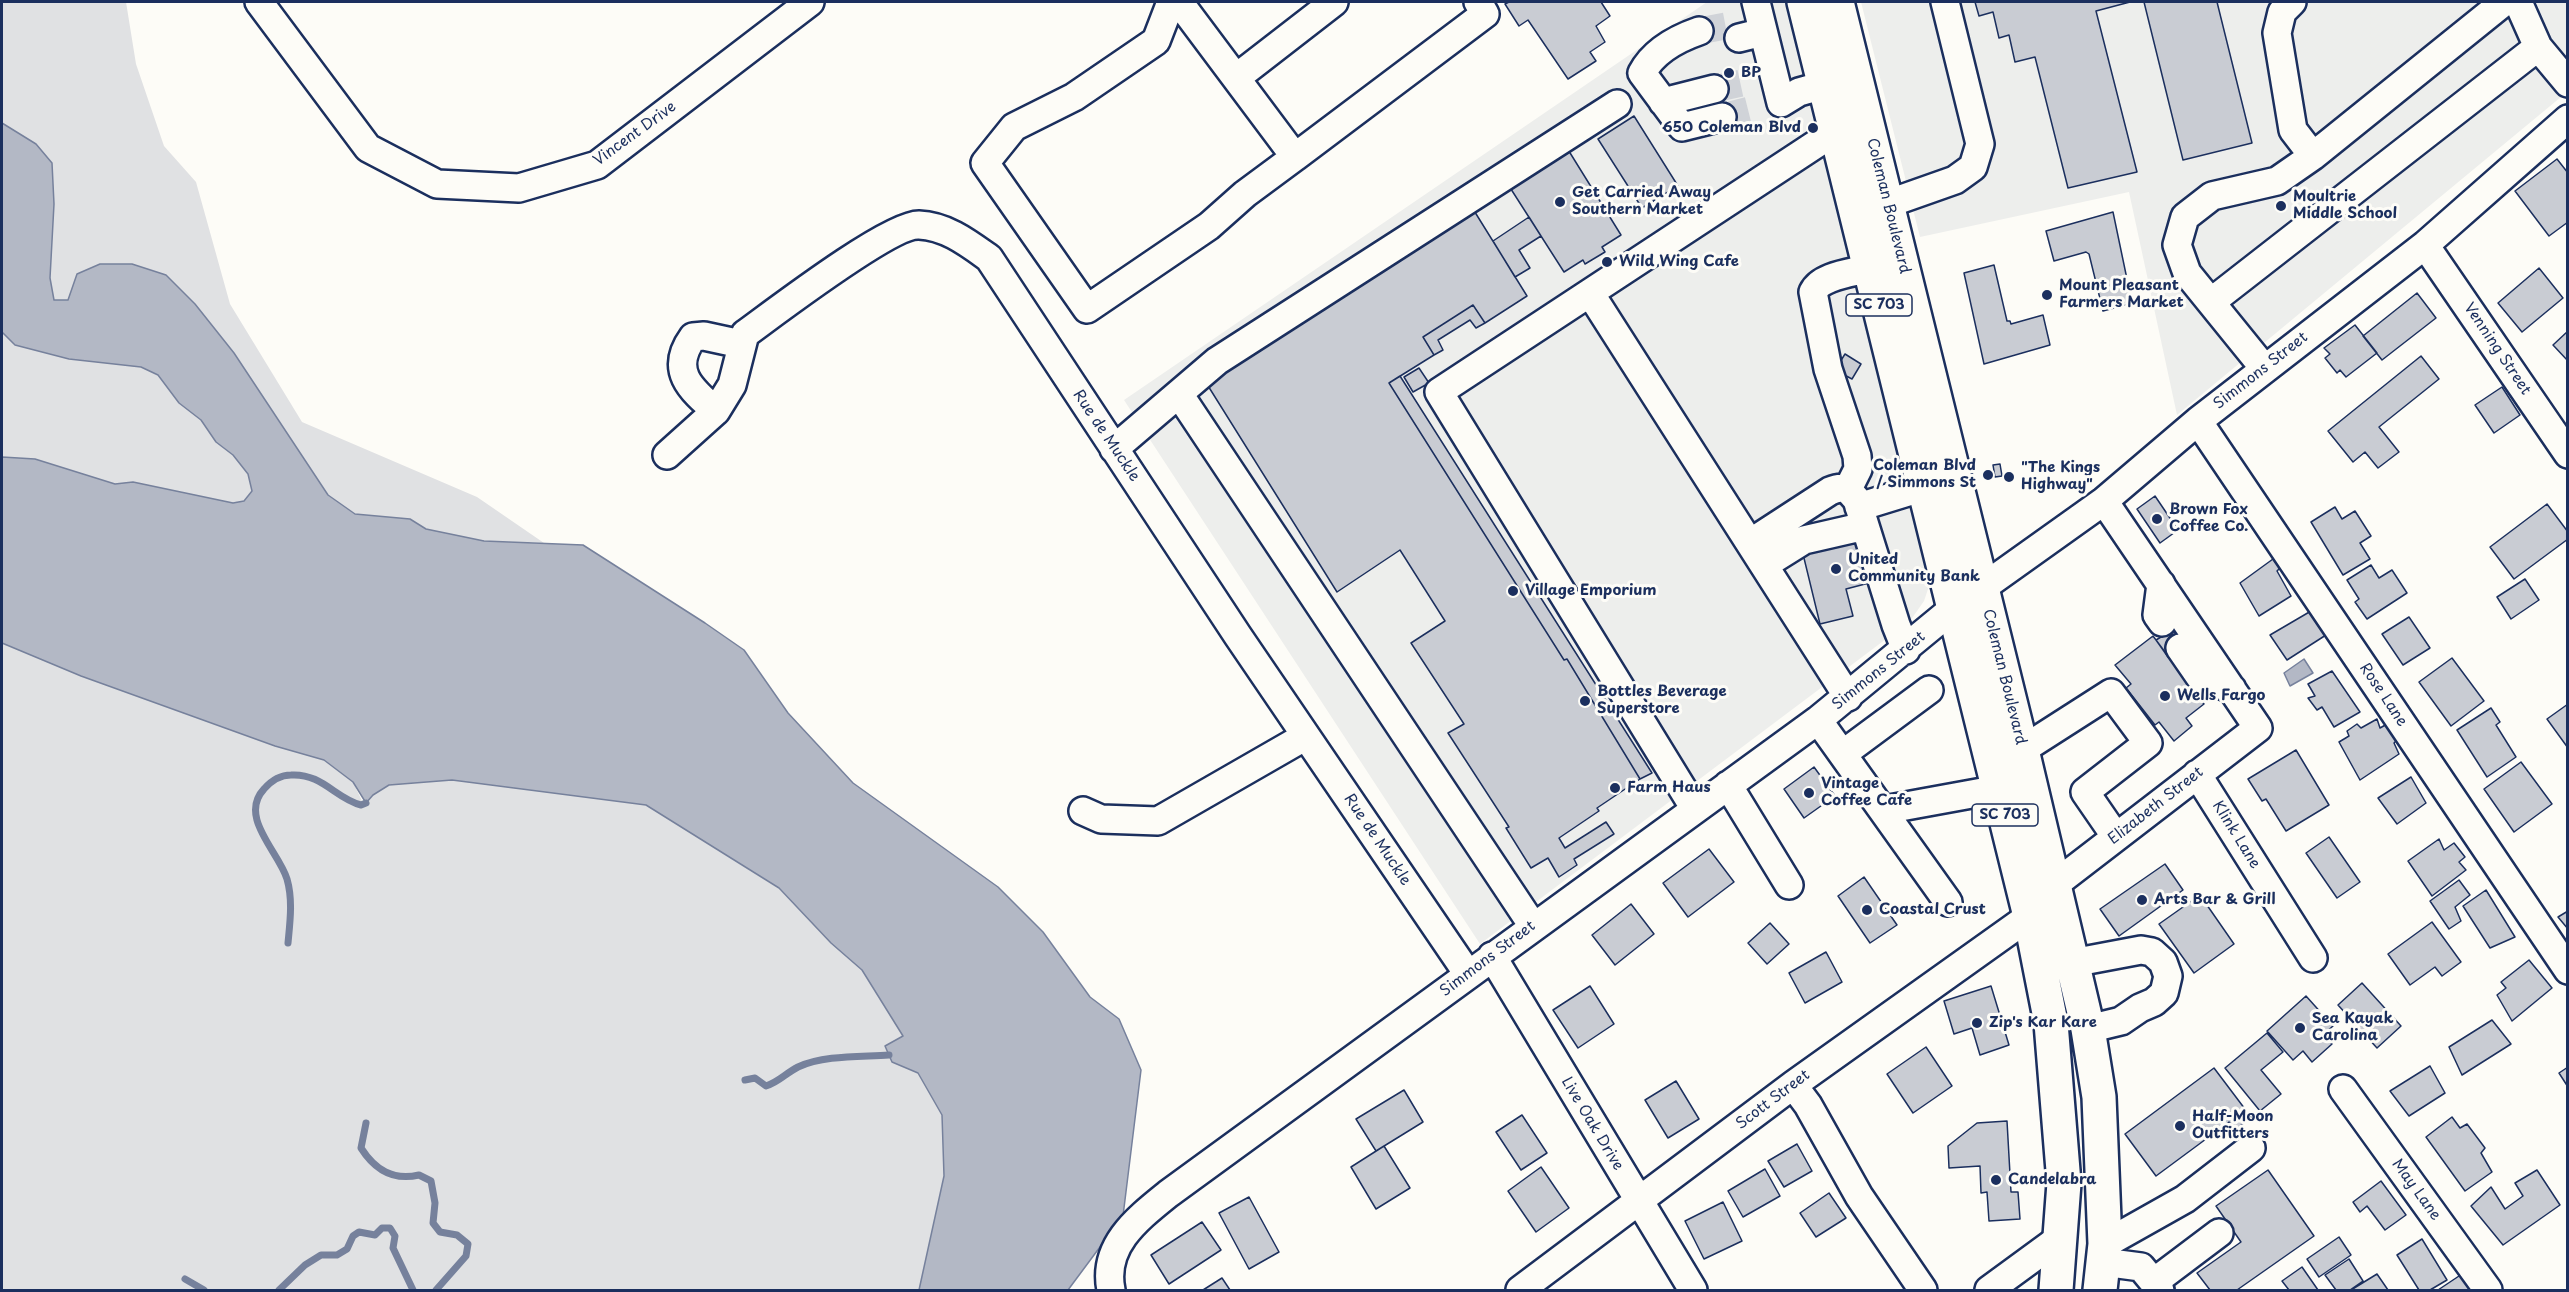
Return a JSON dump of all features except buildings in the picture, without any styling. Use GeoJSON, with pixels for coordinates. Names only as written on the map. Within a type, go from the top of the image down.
{"type":"FeatureCollection","features":[{"type":"Feature","properties":{"kind":"main road","name":"SC 703"},"geometry":{"type":"LineString","coordinates":[[1804,2],[2030,916],[2050,1023],[2064,1183],[2056,1290]]}},
{"type":"Feature","properties":{"kind":"main road","name":"Coleman Boulevard"},"geometry":{"type":"LineString","coordinates":[[1838,5],[2022,750],[2088,1029],[2099,1097],[2103,1265]]}},
{"type":"Feature","properties":{"kind":"main road"},"geometry":{"type":"LineString","coordinates":[[2050,1023],[2064,1022],[2070,1027],[2085,1189],[2103,1210]]}},
{"type":"Feature","properties":{"kind":"main road"},"geometry":{"type":"LineString","coordinates":[[2059,1248],[2081,1270],[2082,1290]]}},
{"type":"Feature","properties":{"kind":"street","name":"Vincent Drive"},"geometry":{"type":"LineString","coordinates":[[260,2],[368,148],[437,184],[519,188],[597,165],[810,2]]}},
{"type":"Feature","properties":{"kind":"street"},"geometry":{"type":"LineString","coordinates":[[1171,2],[1156,40],[1074,98],[1014,127],[985,163],[1087,309],[1209,226],[1245,194],[1485,14],[1478,2]]}},
{"type":"Feature","properties":{"kind":"street"},"geometry":{"type":"LineString","coordinates":[[1179,2],[1295,157]]}},
{"type":"Feature","properties":{"kind":"street"},"geometry":{"type":"LineString","coordinates":[[1236,78],[1334,2]]}},
{"type":"Feature","properties":{"kind":"street"},"geometry":{"type":"LineString","coordinates":[[1887,204],[1954,180],[1973,167],[1980,144],[1945,2]]}},
{"type":"Feature","properties":{"kind":"street"},"geometry":{"type":"LineString","coordinates":[[2292,2],[2282,12],[2277,33],[2293,130],[2313,156]]}},
{"type":"Feature","properties":{"kind":"street"},"geometry":{"type":"LineString","coordinates":[[2264,368],[2187,273],[2177,246],[2185,217],[2212,196],[2277,182],[2313,156],[2504,2]]}},
{"type":"Feature","properties":{"kind":"street"},"geometry":{"type":"LineString","coordinates":[[2518,2],[2538,46],[2568,83]]}},
{"type":"Feature","properties":{"kind":"street"},"geometry":{"type":"LineString","coordinates":[[1751,23],[1769,105],[1799,92],[1824,85]]}},
{"type":"Feature","properties":{"kind":"street"},"geometry":{"type":"LineString","coordinates":[[1701,39],[1672,44],[1649,59],[1642,73],[1682,127],[1722,117]]}},
{"type":"Feature","properties":{"kind":"street"},"geometry":{"type":"LineString","coordinates":[[2211,303],[2538,46]]}},
{"type":"Feature","properties":{"kind":"street"},"geometry":{"type":"LineString","coordinates":[[1663,102],[1714,89]]}},
{"type":"Feature","properties":{"kind":"street"},"geometry":{"type":"LineString","coordinates":[[1114,449],[1217,362],[1617,104]]}},
{"type":"Feature","properties":{"kind":"street","name":"Simmons Street"},"geometry":{"type":"LineString","coordinates":[[1110,1290],[1110,1261],[1134,1221],[1492,956],[1848,698],[1954,608],[2104,501],[2264,368],[2425,245],[2568,119]]}},
{"type":"Feature","properties":{"kind":"street"},"geometry":{"type":"LineString","coordinates":[[1695,809],[1439,392],[1836,131]]}},
{"type":"Feature","properties":{"kind":"street","name":"Rue de Muckle"},"geometry":{"type":"LineString","coordinates":[[741,344],[745,334],[875,242],[918,225],[958,236],[989,258],[1306,736],[1468,974]]}},
{"type":"Feature","properties":{"kind":"street","name":"Venning Street"},"geometry":{"type":"LineString","coordinates":[[2425,245],[2568,454]]}},
{"type":"Feature","properties":{"kind":"street"},"geometry":{"type":"LineString","coordinates":[[1870,268],[1826,280],[1817,285],[1813,292],[1828,369],[1857,456],[1857,507],[1906,650]]}},
{"type":"Feature","properties":{"kind":"street"},"geometry":{"type":"LineString","coordinates":[[1590,293],[1848,698]]}},
{"type":"Feature","properties":{"kind":"street"},"geometry":{"type":"LineString","coordinates":[[667,455],[716,411],[732,385],[741,344],[704,336],[693,338],[683,351],[682,372],[695,393],[716,411]]}},
{"type":"Feature","properties":{"kind":"street"},"geometry":{"type":"LineString","coordinates":[[1179,394],[1533,926]]}},
{"type":"Feature","properties":{"kind":"street","name":"Rose Lane"},"geometry":{"type":"LineString","coordinates":[[2198,421],[2568,970]]}},
{"type":"Feature","properties":{"kind":"street"},"geometry":{"type":"LineString","coordinates":[[1757,554],[1830,491],[1840,487],[1857,507]]}},
{"type":"Feature","properties":{"kind":"street"},"geometry":{"type":"LineString","coordinates":[[1757,554],[1804,540],[1857,507],[1924,487]]}},
{"type":"Feature","properties":{"kind":"street"},"geometry":{"type":"LineString","coordinates":[[2104,501],[2232,689]]}},
{"type":"Feature","properties":{"kind":"street"},"geometry":{"type":"LineString","coordinates":[[2161,584],[2157,615],[2162,622]]}},
{"type":"Feature","properties":{"kind":"street"},"geometry":{"type":"LineString","coordinates":[[2180,648],[2200,677],[2232,689]]}},
{"type":"Feature","properties":{"kind":"street","name":"Elizabeth Street"},"geometry":{"type":"LineString","coordinates":[[2054,885],[2258,728],[2232,689]]}},
{"type":"Feature","properties":{"kind":"street"},"geometry":{"type":"LineString","coordinates":[[1844,753],[1929,690]]}},
{"type":"Feature","properties":{"kind":"street"},"geometry":{"type":"LineString","coordinates":[[2022,750],[2111,693],[2148,743],[2085,792],[2116,837]]}},
{"type":"Feature","properties":{"kind":"street"},"geometry":{"type":"LineString","coordinates":[[1818,720],[1844,753],[1948,902]]}},
{"type":"Feature","properties":{"kind":"street"},"geometry":{"type":"LineString","coordinates":[[1083,811],[1101,819],[1158,822],[1306,736]]}},
{"type":"Feature","properties":{"kind":"street","name":"Klink Lane"},"geometry":{"type":"LineString","coordinates":[[2197,774],[2313,958]]}},
{"type":"Feature","properties":{"kind":"street"},"geometry":{"type":"LineString","coordinates":[[1728,785],[1789,885]]}},
{"type":"Feature","properties":{"kind":"street"},"geometry":{"type":"LineString","coordinates":[[1884,810],[1999,789]]}},
{"type":"Feature","properties":{"kind":"street","name":"Scott Street"},"geometry":{"type":"LineString","coordinates":[[1520,1290],[1639,1203],[1792,1085],[2030,916]]}},
{"type":"Feature","properties":{"kind":"street"},"geometry":{"type":"LineString","coordinates":[[2072,963],[2140,950],[2152,952],[2158,957],[2163,962],[2168,976],[2164,993],[2154,1002],[2121,1021],[2088,1029]]}},
{"type":"Feature","properties":{"kind":"street","name":"Live Oak Drive"},"geometry":{"type":"LineString","coordinates":[[1492,956],[1693,1290]]}},
{"type":"Feature","properties":{"kind":"street"},"geometry":{"type":"LineString","coordinates":[[1792,1085],[1808,1106],[1859,1196],[1923,1290]]}},
{"type":"Feature","properties":{"kind":"street","name":"May Lane"},"geometry":{"type":"LineString","coordinates":[[2343,1089],[2488,1290]]}},
{"type":"Feature","properties":{"kind":"street"},"geometry":{"type":"LineString","coordinates":[[2103,1265],[2251,1148]]}},
{"type":"Feature","properties":{"kind":"street"},"geometry":{"type":"LineString","coordinates":[[2103,1265],[2141,1267],[2157,1286],[2219,1233]]}},
{"type":"Feature","properties":{"kind":"street"},"geometry":{"type":"LineString","coordinates":[[1989,1290],[2059,1248]]}},
{"type":"Feature","properties":{"kind":"street"},"geometry":{"type":"LineString","coordinates":[[1092,1257],[1110,1290]]}},
{"type":"Feature","properties":{"kind":"shaded area"},"geometry":{"type":"Polygon","coordinates":[[[2,2],[126,2],[136,64],[164,146],[196,182],[230,304],[302,422],[477,497],[544,543],[484,541],[426,529],[410,519],[355,514],[328,495],[234,353],[195,304],[77,274],[68,300],[54,300],[50,278],[54,204],[36,144],[2,123],[2,2]]]}},
{"type":"Feature","properties":{"kind":"shaded area"},"geometry":{"type":"Polygon","coordinates":[[[1707,2],[1785,2],[1926,571],[1928,589],[1924,601],[1910,621],[1480,944],[1124,400],[1707,2]]]}},
{"type":"Feature","properties":{"kind":"shaded area","name":"Moultrie Middle School"},"geometry":{"type":"Polygon","coordinates":[[[1861,2],[2567,2],[2567,92],[2177,415],[2129,192],[1920,237],[1861,2]]]}},
{"type":"Feature","properties":{"kind":"shaded area"},"geometry":{"type":"Polygon","coordinates":[[[2,123],[36,144],[52,163],[54,204],[50,278],[54,300],[68,300],[77,274],[100,264],[132,264],[166,275],[195,304],[234,353],[328,495],[355,514],[410,519],[426,529],[484,541],[583,545],[744,650],[788,713],[853,783],[998,887],[1043,932],[1090,997],[1119,1019],[1141,1070],[1123,1216],[1068,1290],[919,1290],[944,1176],[942,1115],[918,1073],[892,1062],[885,1046],[903,1036],[862,970],[831,943],[779,888],[646,805],[452,780],[389,785],[373,795],[366,803],[353,782],[324,760],[275,746],[81,676],[2,643],[2,457],[35,459],[115,484],[133,482],[233,503],[244,501],[252,491],[248,474],[233,455],[216,442],[201,420],[179,403],[158,375],[141,367],[69,359],[15,345],[2,332],[2,123]]]}},
{"type":"Feature","properties":{"kind":"shaded area"},"geometry":{"type":"Polygon","coordinates":[[[2,332],[15,345],[69,359],[141,367],[158,375],[179,403],[201,420],[216,442],[233,455],[248,474],[252,491],[244,501],[233,503],[133,482],[115,484],[35,459],[2,457],[2,332]]]}},
{"type":"Feature","properties":{"kind":"shaded area"},"geometry":{"type":"Polygon","coordinates":[[[2,643],[81,676],[275,746],[324,760],[353,782],[362,801],[389,785],[452,780],[646,805],[778,888],[831,943],[862,970],[903,1036],[918,1073],[942,1115],[944,1176],[919,1290],[2,1290],[2,643]]]}},
{"type":"Feature","properties":{"kind":"shaded area"},"geometry":{"type":"Polygon","coordinates":[[[2304,659],[2313,673],[2290,686],[2284,673],[2304,659]]]}},
{"type":"Feature","properties":{"kind":"waterway"},"geometry":{"type":"LineString","coordinates":[[288,943],[289,887],[283,869],[258,823],[255,811],[257,800],[264,789],[279,777],[302,775],[320,782],[352,802],[361,805],[366,803]]}},
{"type":"Feature","properties":{"kind":"waterway"},"geometry":{"type":"LineString","coordinates":[[745,1080],[755,1078],[766,1086],[798,1067],[819,1060],[889,1055]]}},
{"type":"Feature","properties":{"kind":"waterway"},"geometry":{"type":"LineString","coordinates":[[366,1123],[361,1148],[366,1156],[379,1168],[393,1175],[419,1175],[431,1181],[435,1203],[433,1223],[440,1232],[457,1235],[468,1244],[466,1256],[436,1290]]}},
{"type":"Feature","properties":{"kind":"waterway"},"geometry":{"type":"LineString","coordinates":[[279,1290],[305,1265],[321,1255],[337,1255],[347,1249],[353,1236],[359,1232],[375,1235],[382,1228],[390,1228],[395,1236],[393,1248],[413,1290]]}},
{"type":"Feature","properties":{"kind":"waterway"},"geometry":{"type":"LineString","coordinates":[[185,1279],[204,1290]]}},
{"type":"Feature","properties":{"kind":"tunnel"},"geometry":{"type":"LineString","coordinates":[[1699,31],[1736,24]]}},
{"type":"Feature","properties":{"kind":"tunnel"},"geometry":{"type":"LineString","coordinates":[[1714,89],[1751,81]]}},
{"type":"Feature","properties":{"kind":"tunnel"},"geometry":{"type":"LineString","coordinates":[[1722,117],[1758,108]]}},
{"type":"Feature","properties":{"kind":"place","name":"BP"},"geometry":{"type":"Point","coordinates":[1729,73]}},
{"type":"Feature","properties":{"kind":"place","name":"650 Coleman Blvd"},"geometry":{"type":"Point","coordinates":[1813,128]}},
{"type":"Feature","properties":{"kind":"place","name":"Get Carried Away Southern Market"},"geometry":{"type":"Point","coordinates":[1560,202]}},
{"type":"Feature","properties":{"kind":"place","name":"Moultrie Middle School"},"geometry":{"type":"Point","coordinates":[2281,206]}},
{"type":"Feature","properties":{"kind":"place","name":"Wild Wing Cafe"},"geometry":{"type":"Point","coordinates":[1607,262]}},
{"type":"Feature","properties":{"kind":"place","name":"Mount Pleasant Farmers Market"},"geometry":{"type":"Point","coordinates":[2047,295]}},
{"type":"Feature","properties":{"kind":"place","name":"Coleman Blvd / Simmons St"},"geometry":{"type":"Point","coordinates":[1988,475]}},
{"type":"Feature","properties":{"kind":"place","name":"\"The Kings Highway\""},"geometry":{"type":"Point","coordinates":[2009,477]}},
{"type":"Feature","properties":{"kind":"place","name":"Brown Fox Coffee Co."},"geometry":{"type":"Point","coordinates":[2157,519]}},
{"type":"Feature","properties":{"kind":"place","name":"United Community Bank"},"geometry":{"type":"Point","coordinates":[1836,569]}},
{"type":"Feature","properties":{"kind":"place","name":"Village Emporium"},"geometry":{"type":"Point","coordinates":[1513,591]}},
{"type":"Feature","properties":{"kind":"place","name":"Wells Fargo"},"geometry":{"type":"Point","coordinates":[2165,696]}},
{"type":"Feature","properties":{"kind":"place","name":"Bottles Beverage Superstore"},"geometry":{"type":"Point","coordinates":[1585,701]}},
{"type":"Feature","properties":{"kind":"place","name":"Farm Haus"},"geometry":{"type":"Point","coordinates":[1615,788]}},
{"type":"Feature","properties":{"kind":"place","name":"Vintage Coffee Cafe"},"geometry":{"type":"Point","coordinates":[1809,793]}},
{"type":"Feature","properties":{"kind":"place","name":"Arts Bar & Grill"},"geometry":{"type":"Point","coordinates":[2142,900]}},
{"type":"Feature","properties":{"kind":"place","name":"Coastal Crust"},"geometry":{"type":"Point","coordinates":[1867,910]}},
{"type":"Feature","properties":{"kind":"place","name":"Zip's Kar Kare"},"geometry":{"type":"Point","coordinates":[1977,1023]}},
{"type":"Feature","properties":{"kind":"place","name":"Sea Kayak Carolina"},"geometry":{"type":"Point","coordinates":[2300,1028]}},
{"type":"Feature","properties":{"kind":"place","name":"Half-Moon Outfitters"},"geometry":{"type":"Point","coordinates":[2180,1126]}},
{"type":"Feature","properties":{"kind":"place","name":"Candelabra"},"geometry":{"type":"Point","coordinates":[1996,1180]}}]}
